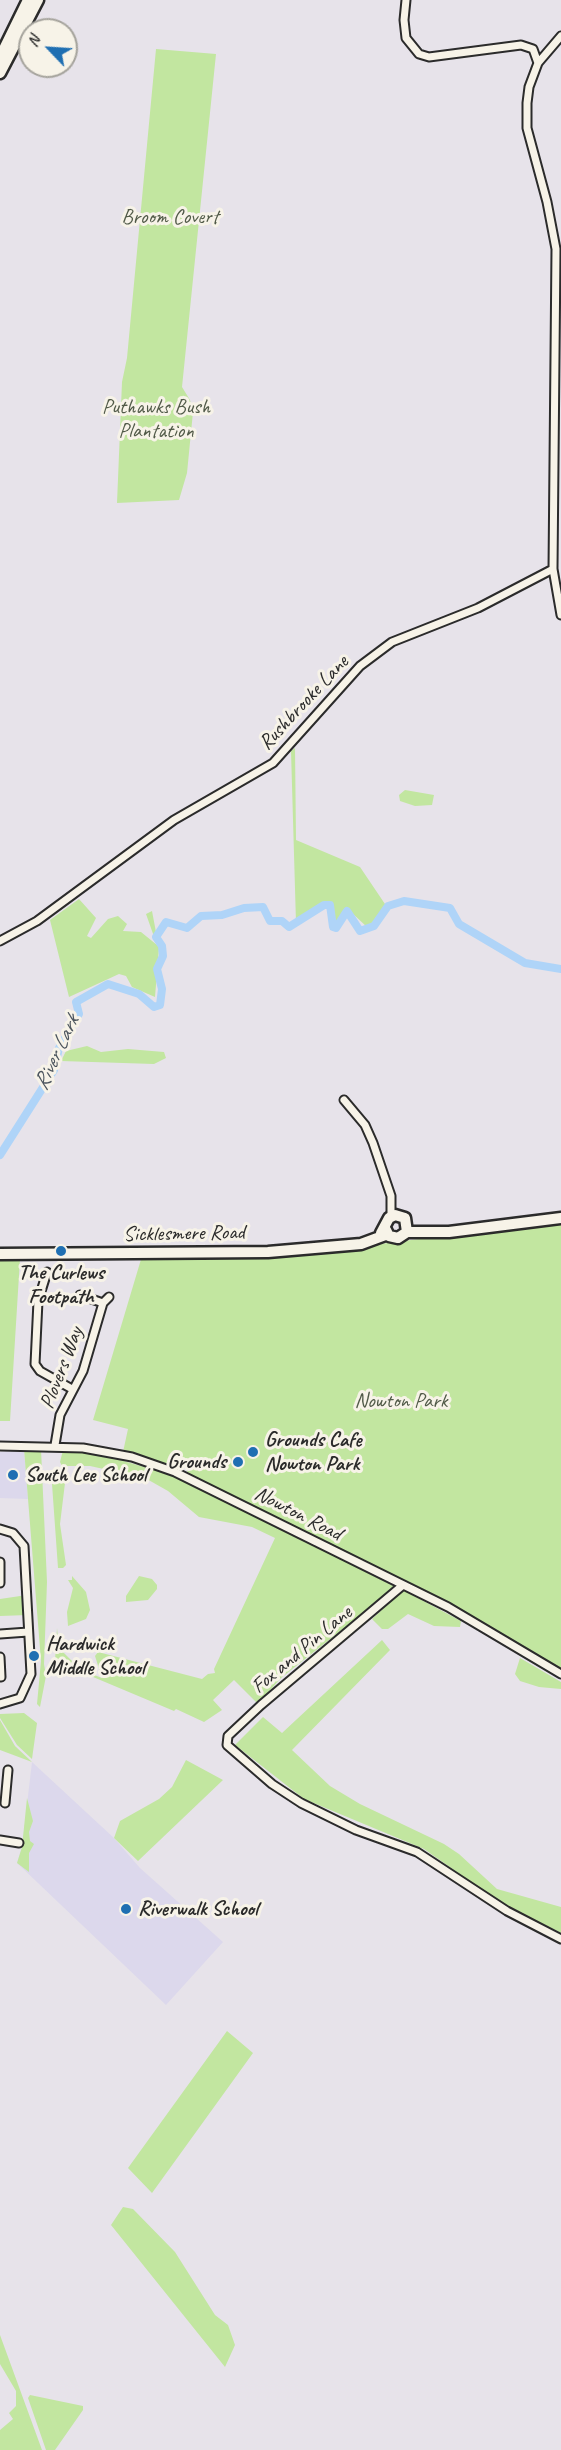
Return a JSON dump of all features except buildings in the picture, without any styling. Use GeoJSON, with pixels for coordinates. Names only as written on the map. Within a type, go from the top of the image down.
{"type":"FeatureCollection","features":[{"type":"Feature","properties":{"kind":"highway"},"geometry":{"type":"LineString","coordinates":[[0,57],[28,0]]}},
{"type":"Feature","properties":{"kind":"highway"},"geometry":{"type":"LineString","coordinates":[[0,73],[38,0]]}},
{"type":"Feature","properties":{"kind":"highway"},"geometry":{"type":"LineString","coordinates":[[386,1231],[394,1213],[405,1218],[408,1228]]}},
{"type":"Feature","properties":{"kind":"highway","name":"Sicklesmere Road"},"geometry":{"type":"LineString","coordinates":[[0,1254],[268,1252],[367,1242],[386,1231],[398,1238],[408,1228],[449,1232],[561,1218]]}},
{"type":"Feature","properties":{"kind":"street"},"geometry":{"type":"LineString","coordinates":[[406,0],[404,20],[406,38],[418,54],[429,57],[521,45],[533,49],[538,63]]}},
{"type":"Feature","properties":{"kind":"street"},"geometry":{"type":"LineString","coordinates":[[561,36],[538,63],[529,87],[527,128],[547,202],[556,249],[554,569],[561,615]]}},
{"type":"Feature","properties":{"kind":"street","name":"Rushbrooke Lane"},"geometry":{"type":"LineString","coordinates":[[0,941],[37,921],[174,820],[273,763],[360,666],[392,642],[478,608],[554,569]]}},
{"type":"Feature","properties":{"kind":"street"},"geometry":{"type":"LineString","coordinates":[[344,1100],[365,1125],[373,1143],[394,1213]]}},
{"type":"Feature","properties":{"kind":"street"},"geometry":{"type":"LineString","coordinates":[[45,1273],[39,1301],[34,1364],[40,1371],[72,1389]]}},
{"type":"Feature","properties":{"kind":"street","name":"Plovers Way"},"geometry":{"type":"LineString","coordinates":[[55,1445],[60,1415],[83,1371],[106,1300],[80,1296]]}},
{"type":"Feature","properties":{"kind":"street","name":"Nowton Road"},"geometry":{"type":"LineString","coordinates":[[0,1446],[55,1445],[123,1455],[175,1472],[448,1607],[561,1674]]}},
{"type":"Feature","properties":{"kind":"street"},"geometry":{"type":"LineString","coordinates":[[0,1528],[13,1533],[24,1546],[31,1667],[29,1682],[20,1698],[0,1704]]}},
{"type":"Feature","properties":{"kind":"street"},"geometry":{"type":"LineString","coordinates":[[0,1562],[0,1583]]}},
{"type":"Feature","properties":{"kind":"street","name":"Fox and Pin Lane"},"geometry":{"type":"LineString","coordinates":[[403,1585],[261,1705],[228,1736],[226,1742],[272,1784],[301,1803],[356,1830],[417,1852],[507,1911],[561,1939]]}},
{"type":"Feature","properties":{"kind":"street"},"geometry":{"type":"LineString","coordinates":[[0,1634],[28,1632]]}},
{"type":"Feature","properties":{"kind":"street"},"geometry":{"type":"LineString","coordinates":[[0,1657],[0,1677]]}},
{"type":"Feature","properties":{"kind":"street"},"geometry":{"type":"LineString","coordinates":[[3,1799],[8,1770]]}},
{"type":"Feature","properties":{"kind":"street"},"geometry":{"type":"LineString","coordinates":[[0,1840],[19,1843]]}},
{"type":"Feature","properties":{"kind":"shaded area","name":"South Lee School"},"geometry":{"type":"Polygon","coordinates":[[[24,1449],[28,1499],[0,1498],[0,1452],[24,1449]]]}},
{"type":"Feature","properties":{"kind":"shaded area","name":"Riverwalk School"},"geometry":{"type":"Polygon","coordinates":[[[32,1762],[114,1838],[140,1868],[223,1942],[166,2005],[17,1863],[22,1847],[32,1762]]]}},
{"type":"Feature","properties":{"kind":"green space","name":"Broom Covert"},"geometry":{"type":"Polygon","coordinates":[[[156,49],[216,54],[182,387],[190,400],[193,412],[187,473],[179,500],[117,503],[122,382],[127,358],[156,49]]]}},
{"type":"Feature","properties":{"kind":"green space"},"geometry":{"type":"Polygon","coordinates":[[[295,748],[296,840],[360,867],[387,907],[368,928],[351,912],[345,913],[340,921],[334,924],[332,906],[326,902],[296,923],[291,751],[295,748]]]}},
{"type":"Feature","properties":{"kind":"green space"},"geometry":{"type":"Polygon","coordinates":[[[405,790],[434,795],[432,805],[415,806],[400,801],[399,795],[405,790]]]}},
{"type":"Feature","properties":{"kind":"green space"},"geometry":{"type":"Polygon","coordinates":[[[79,899],[96,918],[87,936],[91,938],[108,919],[118,916],[127,924],[123,931],[141,932],[157,945],[146,914],[152,911],[159,948],[155,997],[132,987],[126,976],[119,974],[69,997],[50,920],[79,899]]]}},
{"type":"Feature","properties":{"kind":"green space"},"geometry":{"type":"Polygon","coordinates":[[[87,1046],[101,1052],[128,1049],[164,1052],[166,1058],[154,1064],[61,1061],[66,1051],[87,1046]]]}},
{"type":"Feature","properties":{"kind":"green space","name":"Nowton Park"},"geometry":{"type":"Polygon","coordinates":[[[561,1221],[561,1671],[407,1583],[188,1473],[183,1463],[178,1461],[173,1464],[161,1463],[123,1452],[128,1429],[93,1420],[142,1256],[356,1247],[561,1221]]]}},
{"type":"Feature","properties":{"kind":"green space"},"geometry":{"type":"Polygon","coordinates":[[[0,1259],[20,1259],[10,1421],[0,1421],[0,1259]]]}},
{"type":"Feature","properties":{"kind":"green space"},"geometry":{"type":"Polygon","coordinates":[[[24,1449],[41,1449],[47,1582],[44,1664],[46,1676],[40,1707],[37,1704],[41,1661],[24,1449]]]}},
{"type":"Feature","properties":{"kind":"green space"},"geometry":{"type":"Polygon","coordinates":[[[63,1450],[110,1457],[175,1476],[396,1587],[281,1678],[258,1704],[234,1680],[213,1700],[222,1710],[204,1722],[176,1709],[174,1711],[55,1661],[57,1628],[59,1648],[72,1661],[71,1664],[76,1666],[83,1664],[84,1671],[102,1678],[95,1656],[98,1652],[202,1679],[208,1674],[215,1673],[214,1669],[275,1538],[252,1527],[199,1517],[168,1491],[145,1478],[90,1466],[62,1466],[60,1462],[63,1450]]]}},
{"type":"Feature","properties":{"kind":"green space"},"geometry":{"type":"Polygon","coordinates":[[[51,1470],[65,1483],[60,1524],[66,1565],[63,1568],[58,1568],[51,1470]]]}},
{"type":"Feature","properties":{"kind":"green space"},"geometry":{"type":"Polygon","coordinates":[[[72,1576],[86,1592],[90,1610],[86,1619],[68,1626],[67,1612],[73,1588],[68,1580],[72,1580],[72,1576]]]}},
{"type":"Feature","properties":{"kind":"green space"},"geometry":{"type":"Polygon","coordinates":[[[139,1576],[152,1579],[157,1589],[148,1600],[126,1602],[126,1596],[139,1576]]]}},
{"type":"Feature","properties":{"kind":"green space"},"geometry":{"type":"Polygon","coordinates":[[[403,1590],[461,1621],[460,1627],[434,1626],[408,1614],[388,1629],[382,1629],[372,1619],[403,1590]]]}},
{"type":"Feature","properties":{"kind":"green space"},"geometry":{"type":"Polygon","coordinates":[[[27,1595],[28,1615],[0,1616],[0,1599],[27,1595]]]}},
{"type":"Feature","properties":{"kind":"green space"},"geometry":{"type":"Polygon","coordinates":[[[382,1640],[390,1650],[292,1750],[330,1786],[360,1804],[444,1844],[459,1854],[497,1889],[561,1907],[561,1933],[505,1906],[424,1849],[304,1799],[235,1745],[263,1717],[282,1733],[382,1640]]]}},
{"type":"Feature","properties":{"kind":"green space"},"geometry":{"type":"Polygon","coordinates":[[[520,1658],[561,1682],[561,1689],[539,1687],[520,1681],[515,1674],[520,1658]]]}},
{"type":"Feature","properties":{"kind":"green space"},"geometry":{"type":"Polygon","coordinates":[[[24,1713],[37,1723],[32,1759],[17,1745],[0,1718],[0,1714],[24,1713]]]}},
{"type":"Feature","properties":{"kind":"green space"},"geometry":{"type":"Polygon","coordinates":[[[0,1720],[15,1746],[32,1762],[0,1750],[0,1720]]]}},
{"type":"Feature","properties":{"kind":"green space"},"geometry":{"type":"Polygon","coordinates":[[[186,1760],[223,1780],[138,1861],[114,1838],[120,1821],[159,1799],[172,1787],[186,1760]]]}},
{"type":"Feature","properties":{"kind":"green space"},"geometry":{"type":"Polygon","coordinates":[[[27,1798],[33,1821],[29,1832],[30,1841],[34,1844],[29,1853],[29,1872],[17,1863],[22,1847],[27,1798]]]}},
{"type":"Feature","properties":{"kind":"green space"},"geometry":{"type":"Polygon","coordinates":[[[227,2031],[253,2053],[152,2193],[128,2168],[227,2031]]]}},
{"type":"Feature","properties":{"kind":"green space"},"geometry":{"type":"Polygon","coordinates":[[[123,2207],[133,2209],[175,2252],[215,2315],[228,2325],[235,2345],[225,2367],[111,2225],[123,2207]]]}},
{"type":"Feature","properties":{"kind":"green space"},"geometry":{"type":"Polygon","coordinates":[[[0,2335],[42,2450],[0,2450],[0,2430],[13,2419],[9,2413],[16,2406],[16,2391],[0,2364],[0,2335]]]}},
{"type":"Feature","properties":{"kind":"green space"},"geometry":{"type":"Polygon","coordinates":[[[30,2395],[83,2406],[83,2410],[55,2450],[46,2450],[28,2398],[30,2395]]]}},
{"type":"Feature","properties":{"kind":"waterway","name":"River Lark"},"geometry":{"type":"LineString","coordinates":[[0,1155],[54,1070],[59,1048],[79,1014],[76,1002],[108,984],[139,994],[154,1007],[160,1005],[162,989],[157,969],[163,956],[162,946],[156,937],[166,922],[187,928],[201,916],[222,915],[244,908],[263,907],[270,921],[282,921],[289,927],[324,905],[330,905],[333,927],[336,928],[347,911],[360,931],[374,926],[388,906],[404,901],[450,908],[459,924],[525,963],[561,969]]}},
{"type":"Feature","properties":{"kind":"place","name":"The Curlews Footpath"},"geometry":{"type":"Point","coordinates":[61,1251]}},
{"type":"Feature","properties":{"kind":"place","name":"Grounds Cafe Nowton Park"},"geometry":{"type":"Point","coordinates":[253,1452]}},
{"type":"Feature","properties":{"kind":"place","name":"Grounds"},"geometry":{"type":"Point","coordinates":[238,1462]}},
{"type":"Feature","properties":{"kind":"place","name":"South Lee School"},"geometry":{"type":"Point","coordinates":[13,1475]}},
{"type":"Feature","properties":{"kind":"place","name":"Hardwick Middle School"},"geometry":{"type":"Point","coordinates":[34,1656]}},
{"type":"Feature","properties":{"kind":"place","name":"Riverwalk School"},"geometry":{"type":"Point","coordinates":[126,1909]}},
{"type":"Feature","properties":{"kind":"park label","name":"Puthawks Bush Plantation"},"geometry":{"type":"Point","coordinates":[156,419]}}]}
